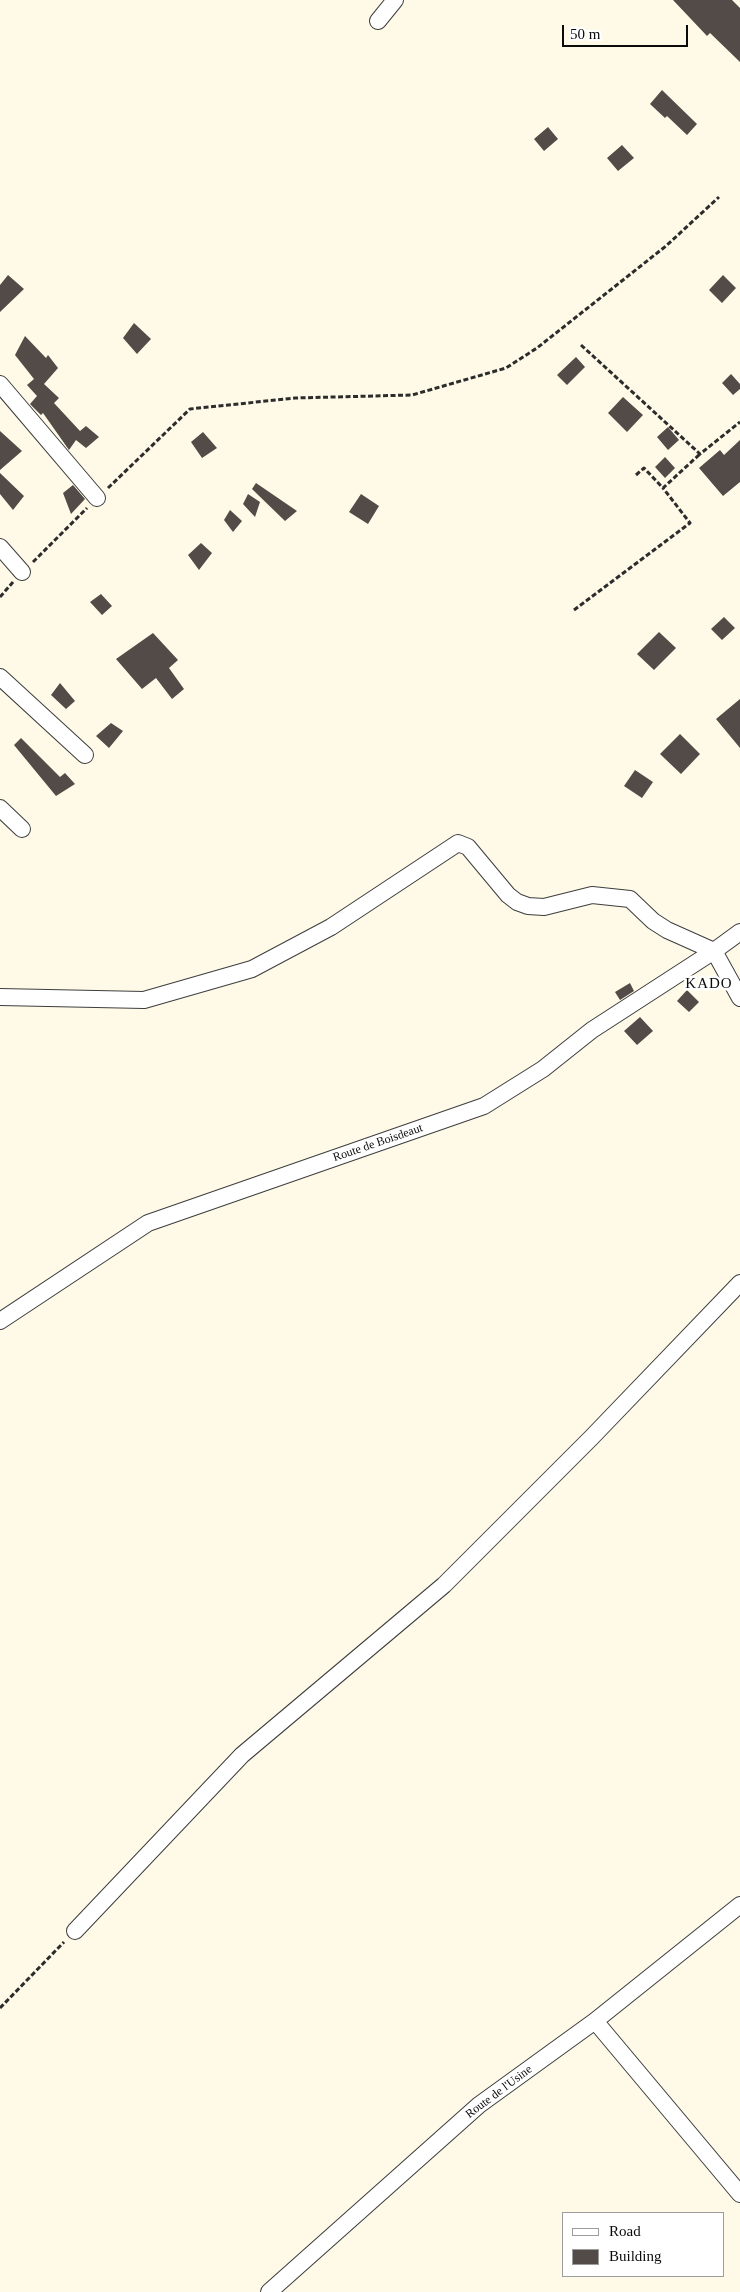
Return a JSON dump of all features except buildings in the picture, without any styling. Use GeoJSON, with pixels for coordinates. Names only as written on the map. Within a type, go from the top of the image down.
{"type":"FeatureCollection","features":[{"type":"Feature","properties":{"kind":"street"},"geometry":{"type":"LineString","coordinates":[[378,21],[395,0]]}},
{"type":"Feature","properties":{"kind":"street"},"geometry":{"type":"LineString","coordinates":[[0,384],[98,498]]}},
{"type":"Feature","properties":{"kind":"street"},"geometry":{"type":"LineString","coordinates":[[0,548],[22,572]]}},
{"type":"Feature","properties":{"kind":"street"},"geometry":{"type":"LineString","coordinates":[[0,677],[86,755]]}},
{"type":"Feature","properties":{"kind":"street"},"geometry":{"type":"LineString","coordinates":[[0,808],[22,830]]}},
{"type":"Feature","properties":{"kind":"street"},"geometry":{"type":"LineString","coordinates":[[0,997],[144,1000],[252,970],[331,927],[458,842],[468,846],[508,895],[517,902],[528,906],[544,907],[592,895],[630,899],[653,921],[667,930],[714,951],[740,998]]}},
{"type":"Feature","properties":{"kind":"street","name":"Route de Boisdeaut"},"geometry":{"type":"LineString","coordinates":[[0,1321],[148,1223],[484,1106],[543,1069],[592,1030],[740,932]]}},
{"type":"Feature","properties":{"kind":"street"},"geometry":{"type":"LineString","coordinates":[[75,1931],[242,1755],[444,1585],[592,1438],[740,1283]]}},
{"type":"Feature","properties":{"kind":"street","name":"Route de l'Usine"},"geometry":{"type":"LineString","coordinates":[[269,2292],[479,2105],[595,2021],[740,1905]]}},
{"type":"Feature","properties":{"kind":"street"},"geometry":{"type":"LineString","coordinates":[[595,2021],[740,2194]]}},
{"type":"Feature","properties":{"kind":"path"},"geometry":{"type":"LineString","coordinates":[[0,597],[22,572],[190,409],[295,398],[412,395],[506,368],[537,348],[666,246],[719,197]]}},
{"type":"Feature","properties":{"kind":"path"},"geometry":{"type":"LineString","coordinates":[[581,345],[700,454]]}},
{"type":"Feature","properties":{"kind":"path"},"geometry":{"type":"LineString","coordinates":[[663,488],[700,454],[740,422]]}},
{"type":"Feature","properties":{"kind":"path"},"geometry":{"type":"LineString","coordinates":[[574,610],[690,524],[663,488],[644,468],[636,475]]}},
{"type":"Feature","properties":{"kind":"path"},"geometry":{"type":"LineString","coordinates":[[0,2008],[75,1931]]}},
{"type":"Feature","properties":{"kind":"district","name":"KADO"},"geometry":{"type":"Point","coordinates":[709,984]}}]}
